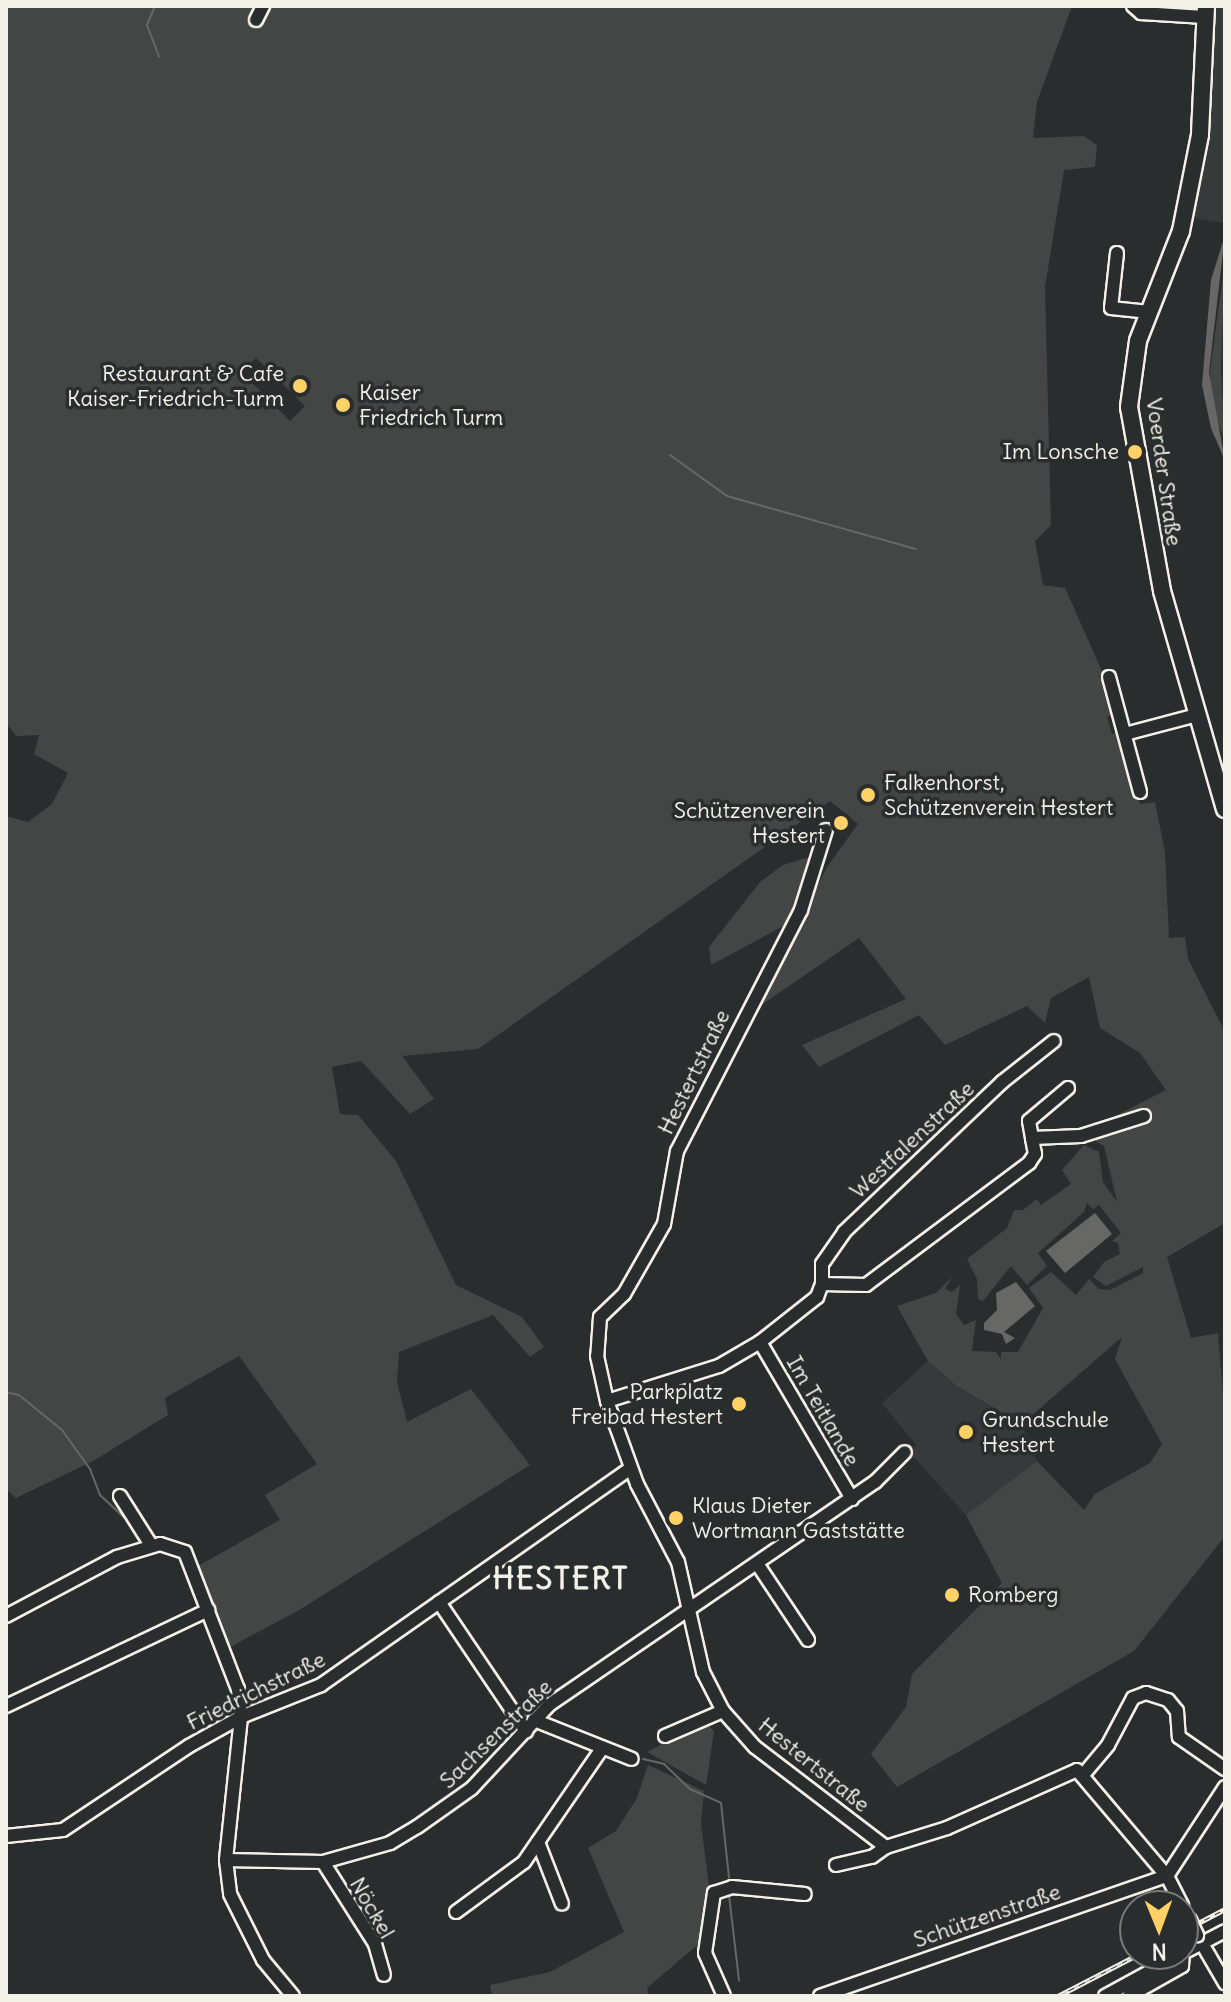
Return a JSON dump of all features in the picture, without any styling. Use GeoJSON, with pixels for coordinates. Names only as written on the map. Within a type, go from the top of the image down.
{"type":"FeatureCollection","features":[{"type":"Feature","properties":{"kind":"main road","name":"Voerder Straße"},"geometry":{"type":"LineString","coordinates":[[1205,12],[1205,93],[1194,167],[1181,231],[1147,312],[1133,364],[1130,423],[1162,591],[1225,806]]}},
{"type":"Feature","properties":{"kind":"street"},"geometry":{"type":"LineString","coordinates":[[256,20],[263,6]]}},
{"type":"Feature","properties":{"kind":"street"},"geometry":{"type":"LineString","coordinates":[[1133,6],[1141,13],[1205,12]]}},
{"type":"Feature","properties":{"kind":"street"},"geometry":{"type":"LineString","coordinates":[[1117,253],[1111,308],[1147,312]]}},
{"type":"Feature","properties":{"kind":"street"},"geometry":{"type":"LineString","coordinates":[[1109,677],[1140,792]]}},
{"type":"Feature","properties":{"kind":"street"},"geometry":{"type":"LineString","coordinates":[[1125,734],[1197,715]]}},
{"type":"Feature","properties":{"kind":"street","name":"Hestertstraße"},"geometry":{"type":"LineString","coordinates":[[826,830],[801,910],[677,1151],[664,1224],[624,1294],[600,1317],[597,1356],[607,1401],[630,1469],[671,1545],[685,1611],[703,1672],[723,1711],[755,1747],[886,1847]]}},
{"type":"Feature","properties":{"kind":"street","name":"Westfalenstraße"},"geometry":{"type":"LineString","coordinates":[[607,1401],[683,1380],[760,1342],[817,1297],[822,1284],[822,1264],[844,1232],[1002,1082],[1054,1041]]}},
{"type":"Feature","properties":{"kind":"street"},"geometry":{"type":"LineString","coordinates":[[822,1284],[866,1285],[1029,1163],[1035,1154],[1029,1121],[1068,1088]]}},
{"type":"Feature","properties":{"kind":"street"},"geometry":{"type":"LineString","coordinates":[[1032,1138],[1081,1136],[1144,1116]]}},
{"type":"Feature","properties":{"kind":"street","name":"Im Teitlande"},"geometry":{"type":"LineString","coordinates":[[760,1342],[852,1499]]}},
{"type":"Feature","properties":{"kind":"street","name":"Sachsenstraße"},"geometry":{"type":"LineString","coordinates":[[226,1860],[323,1862],[390,1843],[446,1809],[534,1720],[685,1611],[758,1565],[852,1499],[905,1452]]}},
{"type":"Feature","properties":{"kind":"street","name":"Friedrichstraße"},"geometry":{"type":"LineString","coordinates":[[6,1836],[63,1830],[241,1717],[321,1685],[630,1469]]}},
{"type":"Feature","properties":{"kind":"street"},"geometry":{"type":"LineString","coordinates":[[120,1496],[151,1545]]}},
{"type":"Feature","properties":{"kind":"street"},"geometry":{"type":"LineString","coordinates":[[6,1616],[117,1557],[151,1545],[169,1544],[185,1552],[230,1661],[241,1717],[226,1860],[238,1918],[293,1996]]}},
{"type":"Feature","properties":{"kind":"street"},"geometry":{"type":"LineString","coordinates":[[758,1565],[808,1640]]}},
{"type":"Feature","properties":{"kind":"street"},"geometry":{"type":"LineString","coordinates":[[439,1602],[526,1731]]}},
{"type":"Feature","properties":{"kind":"street"},"geometry":{"type":"LineString","coordinates":[[6,1706],[208,1610]]}},
{"type":"Feature","properties":{"kind":"street"},"geometry":{"type":"LineString","coordinates":[[1083,1775],[1108,1745],[1133,1698],[1146,1693],[1161,1695],[1177,1711],[1179,1737],[1225,1769]]}},
{"type":"Feature","properties":{"kind":"street"},"geometry":{"type":"LineString","coordinates":[[665,1736],[723,1711]]}},
{"type":"Feature","properties":{"kind":"street"},"geometry":{"type":"LineString","coordinates":[[534,1720],[601,1750],[632,1759]]}},
{"type":"Feature","properties":{"kind":"street"},"geometry":{"type":"LineString","coordinates":[[456,1912],[511,1874],[538,1842],[601,1750]]}},
{"type":"Feature","properties":{"kind":"street"},"geometry":{"type":"LineString","coordinates":[[836,1865],[872,1857],[886,1847],[947,1828],[1072,1771],[1083,1775],[1167,1876],[1174,1890]]}},
{"type":"Feature","properties":{"kind":"street"},"geometry":{"type":"LineString","coordinates":[[1167,1876],[1225,1787]]}},
{"type":"Feature","properties":{"kind":"street"},"geometry":{"type":"LineString","coordinates":[[538,1842],[562,1904]]}},
{"type":"Feature","properties":{"kind":"street","name":"Nöckel"},"geometry":{"type":"LineString","coordinates":[[323,1862],[375,1944],[384,1975]]}},
{"type":"Feature","properties":{"kind":"street","name":"Schützenstraße"},"geometry":{"type":"LineString","coordinates":[[820,1996],[1167,1876]]}},
{"type":"Feature","properties":{"kind":"street"},"geometry":{"type":"LineString","coordinates":[[724,1996],[705,1953],[714,1893],[732,1887],[805,1894]]}},
{"type":"Feature","properties":{"kind":"street"},"geometry":{"type":"LineString","coordinates":[[1225,1932],[1199,1940],[1225,1983]]}},
{"type":"Feature","properties":{"kind":"street"},"geometry":{"type":"LineString","coordinates":[[1111,1994],[1154,1970]]}},
{"type":"Feature","properties":{"kind":"street"},"geometry":{"type":"LineString","coordinates":[[1129,1996],[1175,1970]]}},
{"type":"Feature","properties":{"kind":"shaded area"},"geometry":{"type":"Polygon","coordinates":[[[6,6],[1072,6],[1037,102],[1033,138],[1084,136],[1097,145],[1095,167],[1064,170],[1045,287],[1051,525],[1035,541],[1043,585],[1065,588],[1105,678],[1115,714],[1107,717],[1112,734],[1120,732],[1140,804],[1155,802],[1165,852],[1169,938],[1185,937],[1188,959],[1225,1032],[1225,1223],[1167,1257],[1191,1338],[1218,1333],[1225,1417],[1225,1536],[1134,1651],[897,1787],[871,1754],[906,1707],[912,1674],[1002,1583],[966,1515],[1037,1461],[1084,1510],[1095,1494],[1150,1463],[1162,1444],[1115,1359],[1122,1337],[1022,1424],[956,1386],[928,1361],[897,1306],[936,1293],[952,1277],[945,1289],[952,1292],[960,1285],[956,1314],[964,1325],[976,1320],[972,1351],[996,1352],[1001,1359],[1001,1352],[1018,1352],[1043,1308],[1029,1288],[1051,1272],[1076,1295],[1089,1279],[1099,1289],[1110,1290],[1143,1273],[1143,1267],[1106,1286],[1093,1277],[1104,1262],[1120,1254],[1118,1243],[1112,1241],[1121,1233],[1099,1205],[1093,1209],[1087,1203],[1084,1212],[1038,1253],[1047,1266],[1027,1285],[1011,1266],[983,1301],[978,1299],[977,1279],[967,1259],[1007,1228],[1014,1210],[1023,1210],[1037,1199],[1041,1205],[1071,1184],[1062,1170],[1084,1145],[1099,1152],[1103,1182],[1117,1202],[1104,1146],[1082,1133],[1166,1090],[1140,1053],[1100,1028],[1089,977],[1051,998],[1045,1023],[1027,1006],[945,1045],[919,1015],[819,1067],[802,1045],[906,999],[859,938],[754,1010],[827,867],[858,824],[830,801],[478,1049],[402,1056],[434,1099],[410,1114],[361,1061],[332,1067],[340,1114],[358,1115],[396,1161],[456,1285],[522,1317],[544,1347],[530,1357],[493,1315],[399,1352],[397,1382],[407,1422],[471,1389],[530,1465],[301,1609],[230,1647],[196,1567],[280,1520],[265,1495],[317,1464],[239,1356],[165,1398],[168,1415],[93,1461],[16,1498],[6,1489],[6,816],[28,822],[52,804],[68,773],[34,754],[39,735],[16,736],[6,723],[6,6]],[[256,358],[242,373],[290,421],[305,406],[256,358]]]}},
{"type":"Feature","properties":{"kind":"shaded area"},"geometry":{"type":"Polygon","coordinates":[[[1214,6],[1225,6],[1225,223],[1193,218],[1211,119],[1214,6]]]}},
{"type":"Feature","properties":{"kind":"shaded area"},"geometry":{"type":"Polygon","coordinates":[[[1225,235],[1209,372],[1225,461],[1211,428],[1202,385],[1211,280],[1225,235]]]}},
{"type":"Feature","properties":{"kind":"shaded area"},"geometry":{"type":"Polygon","coordinates":[[[1225,260],[1221,370],[1225,441],[1213,411],[1210,372],[1225,260]]]}},
{"type":"Feature","properties":{"kind":"shaded area"},"geometry":{"type":"Polygon","coordinates":[[[816,855],[789,923],[711,965],[709,947],[760,882],[783,865],[816,855]]]}},
{"type":"Feature","properties":{"kind":"shaded area"},"geometry":{"type":"Polygon","coordinates":[[[1095,1213],[1112,1234],[1065,1273],[1046,1251],[1095,1213]]]}},
{"type":"Feature","properties":{"kind":"shaded area"},"geometry":{"type":"Polygon","coordinates":[[[1016,1282],[1035,1306],[1004,1332],[1015,1338],[1006,1344],[1002,1334],[984,1330],[984,1323],[997,1310],[996,1293],[1016,1282]]]}},
{"type":"Feature","properties":{"kind":"shaded area","name":"Grundschule Hestert"},"geometry":{"type":"Polygon","coordinates":[[[928,1361],[955,1386],[1022,1425],[1037,1461],[966,1515],[910,1453],[916,1445],[882,1403],[928,1361]]]}},
{"type":"Feature","properties":{"kind":"shaded area"},"geometry":{"type":"Polygon","coordinates":[[[705,1722],[714,1731],[706,1785],[647,1752],[705,1722]]]}},
{"type":"Feature","properties":{"kind":"shaded area"},"geometry":{"type":"Polygon","coordinates":[[[648,1765],[704,1791],[701,1823],[710,1895],[702,1941],[647,1988],[649,1996],[492,1996],[490,1985],[550,1972],[624,1932],[588,1848],[616,1831],[637,1798],[648,1765]]]}},
{"type":"Feature","properties":{"kind":"waterway"},"geometry":{"type":"LineString","coordinates":[[155,6],[147,25],[159,57]]}},
{"type":"Feature","properties":{"kind":"waterway"},"geometry":{"type":"LineString","coordinates":[[670,455],[727,496],[916,549]]}},
{"type":"Feature","properties":{"kind":"waterway"},"geometry":{"type":"LineString","coordinates":[[6,1392],[19,1395],[62,1430],[90,1469],[100,1495],[130,1523]]}},
{"type":"Feature","properties":{"kind":"waterway"},"geometry":{"type":"LineString","coordinates":[[643,1759],[664,1764],[690,1789],[721,1803],[729,1878]]}},
{"type":"Feature","properties":{"kind":"waterway"},"geometry":{"type":"LineString","coordinates":[[729,1895],[739,1980]]}},
{"type":"Feature","properties":{"kind":"railway"},"geometry":{"type":"LineString","coordinates":[[1199,1923],[1225,1909]]}},
{"type":"Feature","properties":{"kind":"railway"},"geometry":{"type":"LineString","coordinates":[[1058,1996],[1119,1964]]}},
{"type":"Feature","properties":{"kind":"place","name":"Restaurant & Cafe Kaiser-Friedrich-Turm"},"geometry":{"type":"Point","coordinates":[300,386]}},
{"type":"Feature","properties":{"kind":"place","name":"Kaiser Friedrich Turm"},"geometry":{"type":"Point","coordinates":[343,405]}},
{"type":"Feature","properties":{"kind":"place","name":"Im Lonsche"},"geometry":{"type":"Point","coordinates":[1135,452]}},
{"type":"Feature","properties":{"kind":"place","name":"Falkenhorst, Schützenverein Hestert"},"geometry":{"type":"Point","coordinates":[868,795]}},
{"type":"Feature","properties":{"kind":"place","name":"Schützenverein Hestert"},"geometry":{"type":"Point","coordinates":[841,823]}},
{"type":"Feature","properties":{"kind":"place","name":"Parkplatz Freibad Hestert"},"geometry":{"type":"Point","coordinates":[739,1404]}},
{"type":"Feature","properties":{"kind":"place","name":"Grundschule Hestert"},"geometry":{"type":"Point","coordinates":[966,1432]}},
{"type":"Feature","properties":{"kind":"place","name":"Klaus Dieter Wortmann Gaststätte"},"geometry":{"type":"Point","coordinates":[676,1518]}},
{"type":"Feature","properties":{"kind":"place","name":"Romberg"},"geometry":{"type":"Point","coordinates":[952,1595]}},
{"type":"Feature","properties":{"kind":"district","name":"HESTERT"},"geometry":{"type":"Point","coordinates":[561,1578]}}]}
